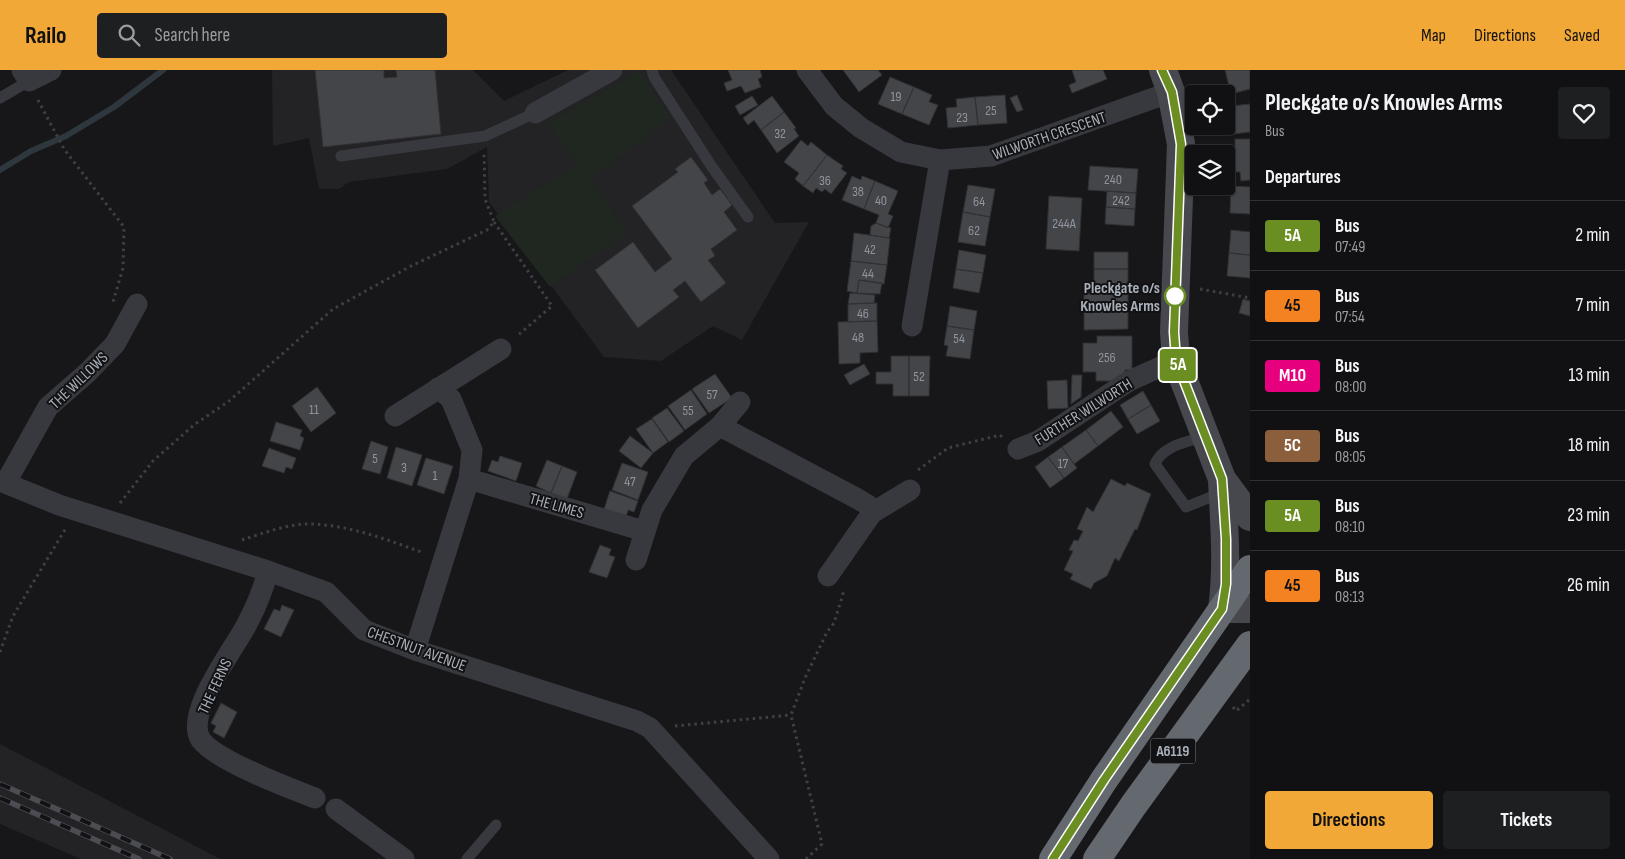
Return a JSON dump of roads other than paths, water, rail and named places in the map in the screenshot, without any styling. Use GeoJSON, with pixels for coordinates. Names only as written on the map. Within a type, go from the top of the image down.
{"type":"FeatureCollection","features":[{"type":"Feature","properties":{"kind":"highway","name":"A6119"},"geometry":{"type":"LineString","coordinates":[[1053,859],[1104,780],[1250,569]]}},
{"type":"Feature","properties":{"kind":"highway","name":"A6119"},"geometry":{"type":"LineString","coordinates":[[1097,859],[1133,806],[1250,645]]}},
{"type":"Feature","properties":{"kind":"main road"},"geometry":{"type":"LineString","coordinates":[[1167,81],[1181,144],[1175,284],[1174,332],[1176,360],[1206,436],[1231,486],[1250,517]]}},
{"type":"Feature","properties":{"kind":"main road"},"geometry":{"type":"LineString","coordinates":[[1231,486],[1222,609],[1250,609]]}},
{"type":"Feature","properties":{"kind":"street"},"geometry":{"type":"LineString","coordinates":[[26,76],[52,70]]}},
{"type":"Feature","properties":{"kind":"street"},"geometry":{"type":"LineString","coordinates":[[535,113],[612,70]]}},
{"type":"Feature","properties":{"kind":"street","name":"WILWORTH CRESCENT"},"geometry":{"type":"LineString","coordinates":[[807,70],[834,106],[861,128],[901,152],[940,160],[990,156],[1167,81]]}},
{"type":"Feature","properties":{"kind":"street"},"geometry":{"type":"LineString","coordinates":[[912,326],[940,160]]}},
{"type":"Feature","properties":{"kind":"street","name":"THE WILLOWS"},"geometry":{"type":"LineString","coordinates":[[3,481],[48,406],[88,372],[115,344],[134,309]]}},
{"type":"Feature","properties":{"kind":"street"},"geometry":{"type":"LineString","coordinates":[[395,416],[501,349]]}},
{"type":"Feature","properties":{"kind":"street","name":"FURTHER WILWORTH"},"geometry":{"type":"LineString","coordinates":[[1018,449],[1038,441],[1129,381],[1176,360]]}},
{"type":"Feature","properties":{"kind":"street"},"geometry":{"type":"LineString","coordinates":[[415,650],[469,479],[472,450],[451,399],[438,388]]}},
{"type":"Feature","properties":{"kind":"street"},"geometry":{"type":"LineString","coordinates":[[636,560],[652,510],[684,456],[720,426],[740,402]]}},
{"type":"Feature","properties":{"kind":"street"},"geometry":{"type":"LineString","coordinates":[[720,426],[856,498],[868,505],[872,513]]}},
{"type":"Feature","properties":{"kind":"street","name":"THE LIMES"},"geometry":{"type":"LineString","coordinates":[[469,479],[644,531]]}},
{"type":"Feature","properties":{"kind":"street","name":"CHESTNUT AVENUE"},"geometry":{"type":"LineString","coordinates":[[3,481],[76,510],[268,571],[326,592],[364,630],[415,650],[637,720],[650,728],[769,859]]}},
{"type":"Feature","properties":{"kind":"street"},"geometry":{"type":"LineString","coordinates":[[828,576],[872,513],[910,490]]}},
{"type":"Feature","properties":{"kind":"street","name":"THE FERNS"},"geometry":{"type":"LineString","coordinates":[[268,571],[259,600],[224,662],[199,714],[197,729],[200,738],[206,745],[221,754],[259,776],[315,798]]}},
{"type":"Feature","properties":{"kind":"street"},"geometry":{"type":"LineString","coordinates":[[336,809],[404,859]]}},
{"type":"Feature","properties":{"kind":"lane"},"geometry":{"type":"LineString","coordinates":[[652,70],[712,167],[748,217]]}},
{"type":"Feature","properties":{"kind":"lane"},"geometry":{"type":"LineString","coordinates":[[0,98],[26,76]]}},
{"type":"Feature","properties":{"kind":"lane"},"geometry":{"type":"LineString","coordinates":[[341,156],[485,136],[535,113]]}},
{"type":"Feature","properties":{"kind":"lane"},"geometry":{"type":"LineString","coordinates":[[1206,436],[1164,451],[1159,455],[1155,464],[1186,507],[1231,486]]}},
{"type":"Feature","properties":{"kind":"lane"},"geometry":{"type":"LineString","coordinates":[[467,859],[496,825]]}},
{"type":"Feature","properties":{"kind":"waterway"},"geometry":{"type":"LineString","coordinates":[[0,170],[31,151],[66,136],[114,107],[163,70]]}},
{"type":"Feature","properties":{"kind":"railway"},"geometry":{"type":"LineString","coordinates":[[0,784],[170,859]]}},
{"type":"Feature","properties":{"kind":"railway"},"geometry":{"type":"LineString","coordinates":[[0,798],[139,859]]}},
{"type":"Feature","properties":{"kind":"place","name":"Pleckgate o/s Knowles Arms"},"geometry":{"type":"Point","coordinates":[1175,296]}}]}
